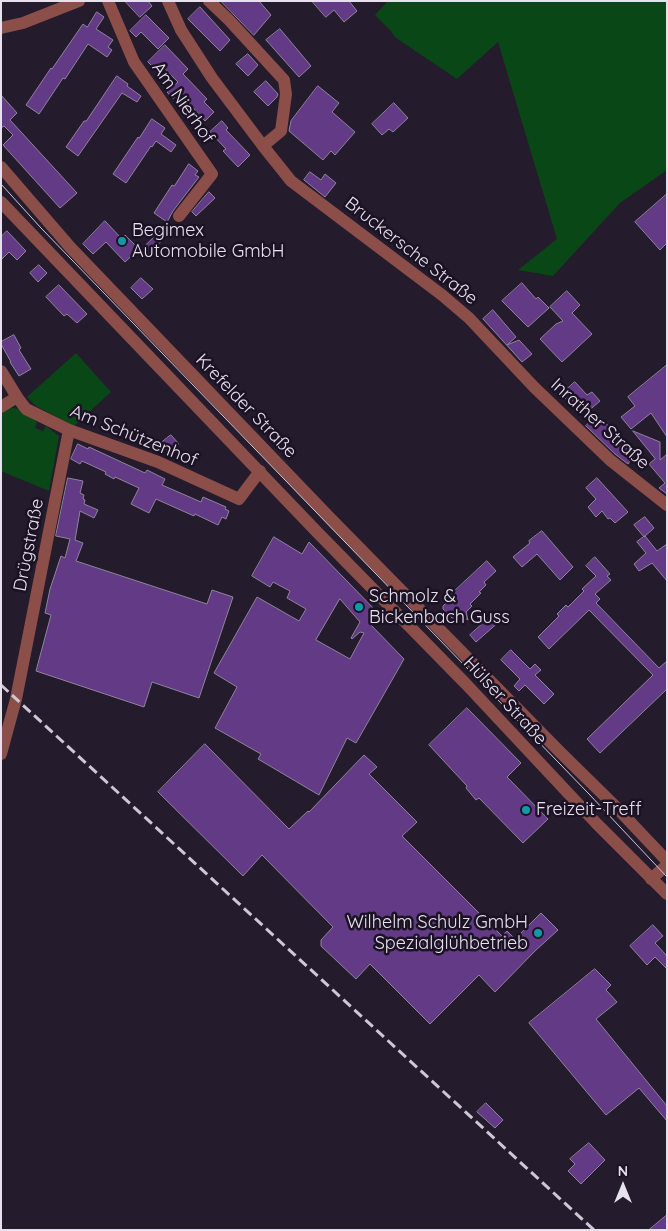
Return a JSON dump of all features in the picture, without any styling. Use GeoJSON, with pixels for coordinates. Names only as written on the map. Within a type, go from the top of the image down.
{"type":"FeatureCollection","features":[{"type":"Feature","properties":{"kind":"street"},"geometry":{"type":"LineString","coordinates":[[1,28],[23,23],[79,1]]}},
{"type":"Feature","properties":{"kind":"street","name":"Am Nierhof"},"geometry":{"type":"LineString","coordinates":[[108,1],[134,62],[212,174],[179,216]]}},
{"type":"Feature","properties":{"kind":"street","name":"Bruckersche Straße"},"geometry":{"type":"LineString","coordinates":[[168,1],[181,30],[212,78],[292,181],[442,295],[469,318],[534,387]]}},
{"type":"Feature","properties":{"kind":"street"},"geometry":{"type":"LineString","coordinates":[[209,1],[284,80],[286,94],[280,131],[263,146]]}},
{"type":"Feature","properties":{"kind":"street","name":"Krefelder Straße"},"geometry":{"type":"LineString","coordinates":[[1,167],[62,239],[472,663]]}},
{"type":"Feature","properties":{"kind":"street","name":"Krefelder Straße"},"geometry":{"type":"LineString","coordinates":[[1,202],[317,532]]}},
{"type":"Feature","properties":{"kind":"street","name":"Am Schützenhof"},"geometry":{"type":"LineString","coordinates":[[1,371],[26,409],[69,430],[158,462],[239,499],[260,471]]}},
{"type":"Feature","properties":{"kind":"street","name":"Inrather Straße"},"geometry":{"type":"LineString","coordinates":[[534,387],[610,460],[667,505]]}},
{"type":"Feature","properties":{"kind":"street"},"geometry":{"type":"LineString","coordinates":[[1,407],[17,397]]}},
{"type":"Feature","properties":{"kind":"street","name":"Drügstraße"},"geometry":{"type":"LineString","coordinates":[[1,754],[16,699],[69,430]]}},
{"type":"Feature","properties":{"kind":"street","name":"Hülser Straße"},"geometry":{"type":"LineString","coordinates":[[317,532],[667,894]]}},
{"type":"Feature","properties":{"kind":"street","name":"Hülser Straße"},"geometry":{"type":"LineString","coordinates":[[472,663],[616,807],[667,861]]}},
{"type":"Feature","properties":{"kind":"street"},"geometry":{"type":"LineString","coordinates":[[651,879],[667,865]]}},
{"type":"Feature","properties":{"kind":"green space"},"geometry":{"type":"Polygon","coordinates":[[[388,1],[667,1],[667,170],[620,203],[553,276],[518,270],[557,239],[498,42],[457,79],[396,38],[375,15],[388,1]]]}},
{"type":"Feature","properties":{"kind":"green space"},"geometry":{"type":"Polygon","coordinates":[[[76,353],[111,392],[74,426],[36,406],[27,397],[76,353]]]}},
{"type":"Feature","properties":{"kind":"green space"},"geometry":{"type":"Polygon","coordinates":[[[11,408],[21,409],[37,422],[35,428],[43,431],[46,426],[59,436],[49,491],[1,471],[1,414],[11,408]]]}},
{"type":"Feature","properties":{"kind":"building"},"geometry":{"type":"Polygon","coordinates":[[[125,1],[148,1],[152,6],[140,17],[125,1]]]}},
{"type":"Feature","properties":{"kind":"building"},"geometry":{"type":"Polygon","coordinates":[[[221,1],[259,1],[271,15],[254,35],[221,1]]]}},
{"type":"Feature","properties":{"kind":"building"},"geometry":{"type":"Polygon","coordinates":[[[312,1],[349,1],[357,11],[344,22],[334,10],[326,17],[312,1]]]}},
{"type":"Feature","properties":{"kind":"building"},"geometry":{"type":"Polygon","coordinates":[[[200,7],[230,40],[220,51],[188,19],[200,7]]]}},
{"type":"Feature","properties":{"kind":"building"},"geometry":{"type":"Polygon","coordinates":[[[97,12],[104,17],[96,29],[113,40],[108,47],[112,50],[107,57],[88,44],[39,114],[26,105],[83,24],[87,27],[97,12]]]}},
{"type":"Feature","properties":{"kind":"building"},"geometry":{"type":"Polygon","coordinates":[[[146,15],[169,38],[158,49],[141,32],[136,37],[130,31],[146,15]]]}},
{"type":"Feature","properties":{"kind":"building"},"geometry":{"type":"Polygon","coordinates":[[[280,29],[311,66],[299,77],[266,40],[280,29]]]}},
{"type":"Feature","properties":{"kind":"building"},"geometry":{"type":"Polygon","coordinates":[[[165,45],[188,69],[183,74],[207,99],[204,102],[214,112],[205,121],[179,93],[173,99],[167,92],[178,82],[159,63],[154,68],[148,62],[165,45]]]}},
{"type":"Feature","properties":{"kind":"building"},"geometry":{"type":"Polygon","coordinates":[[[248,54],[258,65],[248,76],[236,64],[248,54]]]}},
{"type":"Feature","properties":{"kind":"building"},"geometry":{"type":"Polygon","coordinates":[[[117,76],[141,96],[137,102],[122,93],[78,156],[66,147],[117,76]]]}},
{"type":"Feature","properties":{"kind":"building"},"geometry":{"type":"Polygon","coordinates":[[[266,81],[278,94],[268,106],[254,92],[266,81]]]}},
{"type":"Feature","properties":{"kind":"building"},"geometry":{"type":"Polygon","coordinates":[[[318,86],[339,103],[332,112],[355,132],[335,155],[331,151],[323,160],[289,131],[291,121],[318,86]]]}},
{"type":"Feature","properties":{"kind":"building"},"geometry":{"type":"Polygon","coordinates":[[[1,95],[17,113],[10,120],[77,193],[60,208],[3,145],[13,135],[4,126],[1,128],[1,95]]]}},
{"type":"Feature","properties":{"kind":"building"},"geometry":{"type":"Polygon","coordinates":[[[394,103],[408,118],[393,132],[389,129],[382,135],[372,124],[394,103]]]}},
{"type":"Feature","properties":{"kind":"building"},"geometry":{"type":"Polygon","coordinates":[[[152,119],[165,128],[161,134],[176,145],[171,152],[156,141],[126,183],[113,174],[152,119]]]}},
{"type":"Feature","properties":{"kind":"building"},"geometry":{"type":"Polygon","coordinates":[[[222,121],[228,128],[226,130],[250,155],[238,167],[223,151],[226,149],[210,132],[222,121]]]}},
{"type":"Feature","properties":{"kind":"building"},"geometry":{"type":"Polygon","coordinates":[[[189,164],[198,171],[195,175],[199,177],[167,222],[154,213],[172,185],[174,186],[189,164]]]}},
{"type":"Feature","properties":{"kind":"building"},"geometry":{"type":"Polygon","coordinates":[[[310,172],[321,180],[325,174],[336,183],[325,197],[304,180],[310,172]]]}},
{"type":"Feature","properties":{"kind":"building"},"geometry":{"type":"Polygon","coordinates":[[[209,192],[215,198],[196,216],[192,212],[209,192]]]}},
{"type":"Feature","properties":{"kind":"building"},"geometry":{"type":"Polygon","coordinates":[[[667,194],[667,243],[660,250],[635,222],[667,194]]]}},
{"type":"Feature","properties":{"kind":"building"},"geometry":{"type":"Polygon","coordinates":[[[105,221],[122,239],[125,235],[139,249],[125,262],[106,242],[93,254],[83,244],[105,221]]]}},
{"type":"Feature","properties":{"kind":"building"},"geometry":{"type":"Polygon","coordinates":[[[168,224],[173,230],[147,255],[142,249],[168,224]]]}},
{"type":"Feature","properties":{"kind":"building"},"geometry":{"type":"Polygon","coordinates":[[[7,231],[26,251],[17,260],[9,252],[1,260],[1,237],[7,231]]]}},
{"type":"Feature","properties":{"kind":"building"},"geometry":{"type":"Polygon","coordinates":[[[39,265],[47,273],[38,282],[30,273],[39,265]]]}},
{"type":"Feature","properties":{"kind":"building"},"geometry":{"type":"Polygon","coordinates":[[[141,278],[153,289],[142,299],[131,288],[141,278]]]}},
{"type":"Feature","properties":{"kind":"building"},"geometry":{"type":"Polygon","coordinates":[[[522,283],[536,299],[538,297],[549,308],[528,327],[502,301],[522,283]]]}},
{"type":"Feature","properties":{"kind":"building"},"geometry":{"type":"Polygon","coordinates":[[[59,285],[87,314],[77,323],[67,314],[64,316],[46,297],[59,285]]]}},
{"type":"Feature","properties":{"kind":"building"},"geometry":{"type":"Polygon","coordinates":[[[567,291],[580,305],[572,313],[592,334],[562,362],[540,339],[556,324],[563,321],[550,307],[567,291]]]}},
{"type":"Feature","properties":{"kind":"building"},"geometry":{"type":"Polygon","coordinates":[[[493,310],[516,337],[507,345],[519,340],[532,354],[522,362],[483,319],[493,310]]]}},
{"type":"Feature","properties":{"kind":"building"},"geometry":{"type":"Polygon","coordinates":[[[14,335],[21,348],[19,350],[31,369],[19,376],[1,344],[1,342],[14,335]]]}},
{"type":"Feature","properties":{"kind":"building"},"geometry":{"type":"Polygon","coordinates":[[[667,365],[667,437],[651,413],[631,429],[621,417],[635,406],[628,397],[667,365]]]}},
{"type":"Feature","properties":{"kind":"building"},"geometry":{"type":"Polygon","coordinates":[[[575,382],[587,395],[592,392],[600,401],[586,413],[578,405],[575,408],[562,395],[575,382]]]}},
{"type":"Feature","properties":{"kind":"building"},"geometry":{"type":"Polygon","coordinates":[[[597,415],[636,452],[628,464],[586,426],[597,415]]]}},
{"type":"Feature","properties":{"kind":"building"},"geometry":{"type":"Polygon","coordinates":[[[633,431],[660,442],[660,460],[667,454],[667,494],[659,488],[665,483],[649,464],[655,459],[633,431]]]}},
{"type":"Feature","properties":{"kind":"building"},"geometry":{"type":"Polygon","coordinates":[[[171,435],[179,444],[169,453],[161,443],[171,435]]]}},
{"type":"Feature","properties":{"kind":"building"},"geometry":{"type":"Polygon","coordinates":[[[78,444],[88,449],[89,447],[145,473],[147,470],[165,479],[162,485],[201,502],[203,497],[226,507],[225,509],[229,511],[226,519],[222,517],[218,525],[156,499],[149,513],[131,504],[139,488],[115,477],[114,479],[105,474],[106,472],[82,461],[80,464],[71,459],[78,444]]]}},
{"type":"Feature","properties":{"kind":"building"},"geometry":{"type":"Polygon","coordinates":[[[68,478],[83,481],[80,493],[84,495],[84,504],[98,510],[94,518],[80,511],[75,540],[83,543],[76,561],[207,604],[212,590],[233,597],[199,698],[152,682],[144,707],[36,671],[51,615],[45,613],[50,589],[61,556],[65,558],[70,539],[56,536],[68,478]]]}},
{"type":"Feature","properties":{"kind":"building"},"geometry":{"type":"Polygon","coordinates":[[[597,478],[628,512],[615,523],[610,518],[608,519],[602,511],[596,517],[588,507],[596,499],[586,488],[597,478]]]}},
{"type":"Feature","properties":{"kind":"building"},"geometry":{"type":"Polygon","coordinates":[[[645,517],[654,528],[644,537],[634,525],[645,517]]]}},
{"type":"Feature","properties":{"kind":"building"},"geometry":{"type":"Polygon","coordinates":[[[542,531],[573,567],[560,580],[537,554],[522,567],[513,557],[542,531]]]}},
{"type":"Feature","properties":{"kind":"building"},"geometry":{"type":"Polygon","coordinates":[[[645,536],[657,551],[667,544],[667,581],[652,563],[639,571],[634,564],[646,553],[637,542],[645,536]]]}},
{"type":"Feature","properties":{"kind":"building"},"geometry":{"type":"Polygon","coordinates":[[[274,537],[302,554],[309,542],[379,614],[369,623],[404,659],[356,743],[347,738],[319,795],[258,759],[261,754],[215,728],[237,687],[214,673],[257,597],[299,621],[306,609],[287,598],[290,591],[273,582],[270,587],[252,576],[274,537]],[[340,599],[316,640],[350,659],[364,633],[360,632],[351,638],[360,622],[340,599]]]}},
{"type":"Feature","properties":{"kind":"building"},"geometry":{"type":"Polygon","coordinates":[[[595,557],[610,574],[607,576],[611,580],[595,594],[600,599],[596,603],[659,668],[667,661],[667,689],[600,753],[587,739],[653,675],[589,610],[549,649],[538,637],[559,616],[557,614],[566,605],[568,607],[584,591],[582,589],[596,576],[586,566],[595,557]]]}},
{"type":"Feature","properties":{"kind":"building"},"geometry":{"type":"Polygon","coordinates":[[[487,561],[496,571],[484,582],[486,585],[479,592],[481,593],[470,604],[472,606],[466,612],[468,620],[460,615],[452,618],[443,609],[447,602],[445,600],[487,561]]]}},
{"type":"Feature","properties":{"kind":"building"},"geometry":{"type":"Polygon","coordinates":[[[495,613],[501,620],[476,642],[470,635],[495,613]]]}},
{"type":"Feature","properties":{"kind":"building"},"geometry":{"type":"Polygon","coordinates":[[[511,650],[530,669],[535,664],[541,670],[535,675],[554,694],[544,704],[525,685],[519,691],[514,686],[520,679],[501,660],[511,650]]]}},
{"type":"Feature","properties":{"kind":"building"},"geometry":{"type":"Polygon","coordinates":[[[467,708],[521,763],[507,777],[548,819],[523,843],[479,798],[476,800],[466,788],[467,786],[429,745],[467,708]]]}},
{"type":"Feature","properties":{"kind":"building"},"geometry":{"type":"Polygon","coordinates":[[[205,744],[289,829],[309,812],[364,755],[377,767],[369,774],[417,822],[402,836],[502,936],[507,931],[515,939],[541,913],[558,930],[495,992],[479,975],[430,1024],[370,964],[356,979],[321,946],[321,940],[333,927],[262,855],[243,876],[158,792],[205,744]]]}},
{"type":"Feature","properties":{"kind":"building"},"geometry":{"type":"Polygon","coordinates":[[[653,925],[663,936],[655,943],[667,956],[667,969],[655,957],[647,965],[630,946],[653,925]]]}},
{"type":"Feature","properties":{"kind":"building"},"geometry":{"type":"Polygon","coordinates":[[[595,969],[611,985],[606,990],[617,1002],[596,1019],[667,1106],[667,1121],[639,1088],[606,1115],[529,1023],[595,969]]]}},
{"type":"Feature","properties":{"kind":"building"},"geometry":{"type":"Polygon","coordinates":[[[486,1103],[503,1120],[495,1128],[477,1112],[486,1103]]]}},
{"type":"Feature","properties":{"kind":"building"},"geometry":{"type":"Polygon","coordinates":[[[589,1143],[605,1160],[581,1184],[568,1171],[575,1164],[570,1159],[589,1143]]]}},
{"type":"Feature","properties":{"kind":"building"},"geometry":{"type":"Polygon","coordinates":[[[667,1215],[667,1230],[649,1230],[667,1215]]]}},
{"type":"Feature","properties":{"kind":"tram line"},"geometry":{"type":"LineString","coordinates":[[1,184],[41,228],[667,877]]}},
{"type":"Feature","properties":{"kind":"railway"},"geometry":{"type":"LineString","coordinates":[[1,685],[594,1230]]}},
{"type":"Feature","properties":{"kind":"place","name":"Begimex Automobile GmbH"},"geometry":{"type":"Point","coordinates":[122,241]}},
{"type":"Feature","properties":{"kind":"place","name":"Schmolz & Bickenbach Guss"},"geometry":{"type":"Point","coordinates":[359,607]}},
{"type":"Feature","properties":{"kind":"place","name":"Freizeit-Treff"},"geometry":{"type":"Point","coordinates":[526,810]}},
{"type":"Feature","properties":{"kind":"place","name":"Wilhelm Schulz GmbH Spezialglühbetrieb"},"geometry":{"type":"Point","coordinates":[538,933]}}]}
